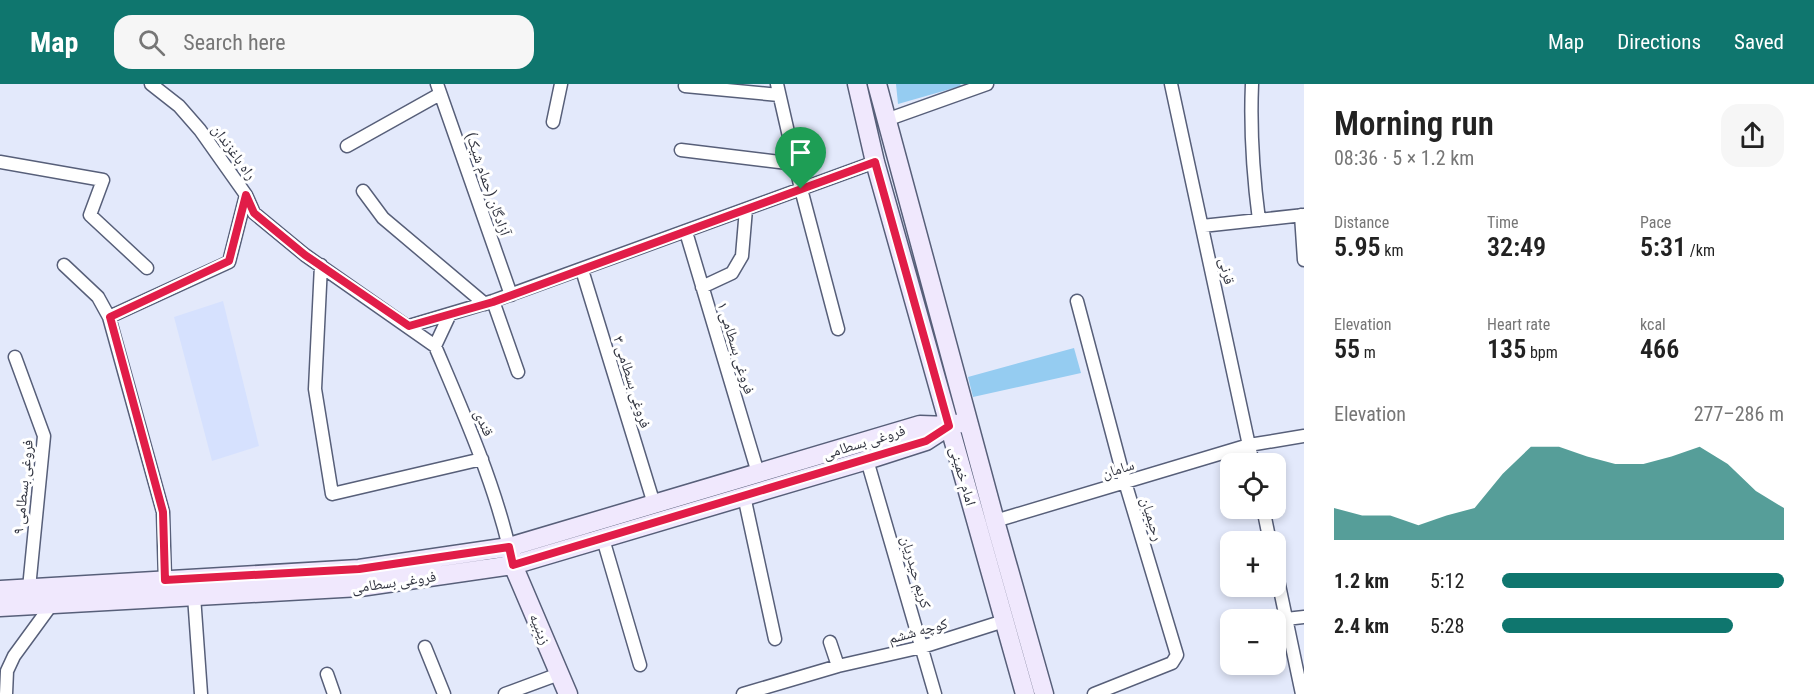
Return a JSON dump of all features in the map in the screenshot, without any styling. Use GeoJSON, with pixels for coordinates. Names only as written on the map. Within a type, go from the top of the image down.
{"type":"FeatureCollection","features":[{"type":"Feature","properties":{"kind":"main road","name":"امام خمینی"},"geometry":{"type":"LineString","coordinates":[[857,84],[875,162],[1025,694]]}},
{"type":"Feature","properties":{"kind":"main road","name":"امام خمینی"},"geometry":{"type":"LineString","coordinates":[[877,84],[1044,694]]}},
{"type":"Feature","properties":{"kind":"main road"},"geometry":{"type":"LineString","coordinates":[[949,426],[968,421]]}},
{"type":"Feature","properties":{"kind":"main road","name":"فروغی بسطامی"},"geometry":{"type":"LineString","coordinates":[[0,590],[359,569],[511,556],[654,504],[758,473],[920,425],[949,426]]}},
{"type":"Feature","properties":{"kind":"main road","name":"فروغی بسطامی"},"geometry":{"type":"LineString","coordinates":[[0,607],[360,587],[603,539],[926,441],[949,426]]}},
{"type":"Feature","properties":{"kind":"main road","name":"زینبیه"},"geometry":{"type":"LineString","coordinates":[[511,556],[568,694]]}},
{"type":"Feature","properties":{"kind":"street","name":"راه باغزندان"},"geometry":{"type":"LineString","coordinates":[[151,84],[179,106],[200,130],[246,195],[254,213],[321,265],[435,346]]}},
{"type":"Feature","properties":{"kind":"street"},"geometry":{"type":"LineString","coordinates":[[553,122],[561,84]]}},
{"type":"Feature","properties":{"kind":"street"},"geometry":{"type":"LineString","coordinates":[[886,120],[974,86],[987,84]]}},
{"type":"Feature","properties":{"kind":"street","name":"قرنی"},"geometry":{"type":"LineString","coordinates":[[1171,84],[1251,453]]}},
{"type":"Feature","properties":{"kind":"street"},"geometry":{"type":"LineString","coordinates":[[1252,84],[1251,123],[1259,220]]}},
{"type":"Feature","properties":{"kind":"street"},"geometry":{"type":"LineString","coordinates":[[685,86],[778,89],[801,189],[838,329]]}},
{"type":"Feature","properties":{"kind":"street"},"geometry":{"type":"LineString","coordinates":[[347,146],[438,89]]}},
{"type":"Feature","properties":{"kind":"street","name":"آزادگان (حمام شیک)"},"geometry":{"type":"LineString","coordinates":[[438,89],[511,295]]}},
{"type":"Feature","properties":{"kind":"street"},"geometry":{"type":"LineString","coordinates":[[681,150],[796,164]]}},
{"type":"Feature","properties":{"kind":"street"},"geometry":{"type":"LineString","coordinates":[[0,162],[103,180],[90,215],[147,268]]}},
{"type":"Feature","properties":{"kind":"street"},"geometry":{"type":"LineString","coordinates":[[409,326],[489,303],[875,162]]}},
{"type":"Feature","properties":{"kind":"street"},"geometry":{"type":"LineString","coordinates":[[363,191],[383,218],[489,303],[518,372]]}},
{"type":"Feature","properties":{"kind":"street"},"geometry":{"type":"LineString","coordinates":[[110,317],[229,261],[246,195]]}},
{"type":"Feature","properties":{"kind":"street"},"geometry":{"type":"LineString","coordinates":[[702,287],[732,273],[742,256],[746,209]]}},
{"type":"Feature","properties":{"kind":"street"},"geometry":{"type":"LineString","coordinates":[[1202,226],[1302,215],[1304,260]]}},
{"type":"Feature","properties":{"kind":"street","name":"فروغی بسطامی ۱"},"geometry":{"type":"LineString","coordinates":[[686,231],[758,473]]}},
{"type":"Feature","properties":{"kind":"street"},"geometry":{"type":"LineString","coordinates":[[64,265],[98,297],[110,317],[163,512],[165,580]]}},
{"type":"Feature","properties":{"kind":"street"},"geometry":{"type":"LineString","coordinates":[[321,265],[315,389],[332,494],[482,459]]}},
{"type":"Feature","properties":{"kind":"street","name":"فروغی بسطامی ۳"},"geometry":{"type":"LineString","coordinates":[[582,270],[654,504]]}},
{"type":"Feature","properties":{"kind":"street","name":"رحیمیان"},"geometry":{"type":"LineString","coordinates":[[1077,301],[1125,482],[1177,655],[1172,663],[1113,690],[1094,694]]}},
{"type":"Feature","properties":{"kind":"street"},"geometry":{"type":"LineString","coordinates":[[435,346],[450,314]]}},
{"type":"Feature","properties":{"kind":"street","name":"قندی"},"geometry":{"type":"LineString","coordinates":[[435,346],[482,459],[500,510],[511,556]]}},
{"type":"Feature","properties":{"kind":"street","name":"فروغی بسطامی ۹"},"geometry":{"type":"LineString","coordinates":[[15,357],[44,436],[28,588]]}},
{"type":"Feature","properties":{"kind":"street","name":"سامان"},"geometry":{"type":"LineString","coordinates":[[995,521],[1249,445],[1303,438]]}},
{"type":"Feature","properties":{"kind":"street","name":"کریم حیدریان"},"geometry":{"type":"LineString","coordinates":[[867,460],[935,694]]}},
{"type":"Feature","properties":{"kind":"street"},"geometry":{"type":"LineString","coordinates":[[744,496],[775,639]]}},
{"type":"Feature","properties":{"kind":"street"},"geometry":{"type":"LineString","coordinates":[[603,539],[640,665]]}},
{"type":"Feature","properties":{"kind":"street"},"geometry":{"type":"LineString","coordinates":[[194,596],[201,694]]}},
{"type":"Feature","properties":{"kind":"street"},"geometry":{"type":"LineString","coordinates":[[6,694],[7,671],[14,656],[52,604]]}},
{"type":"Feature","properties":{"kind":"street"},"geometry":{"type":"LineString","coordinates":[[1302,694],[1286,619],[1304,617]]}},
{"type":"Feature","properties":{"kind":"street","name":"کوچه ششم"},"geometry":{"type":"LineString","coordinates":[[743,694],[838,666],[922,647],[1004,621]]}},
{"type":"Feature","properties":{"kind":"street"},"geometry":{"type":"LineString","coordinates":[[830,642],[838,666]]}},
{"type":"Feature","properties":{"kind":"street"},"geometry":{"type":"LineString","coordinates":[[425,647],[444,694]]}},
{"type":"Feature","properties":{"kind":"street"},"geometry":{"type":"LineString","coordinates":[[327,674],[334,694]]}},
{"type":"Feature","properties":{"kind":"street"},"geometry":{"type":"LineString","coordinates":[[505,694],[559,674]]}},
{"type":"Feature","properties":{"kind":"shaded area"},"geometry":{"type":"Polygon","coordinates":[[[223,301],[259,446],[212,461],[174,317],[223,301]]]}},
{"type":"Feature","properties":{"kind":"building"},"geometry":{"type":"Polygon","coordinates":[[[896,84],[960,84],[961,86],[898,104],[896,84]]]}},
{"type":"Feature","properties":{"kind":"building"},"geometry":{"type":"Polygon","coordinates":[[[1074,348],[1081,373],[973,397],[968,377],[1074,348]]]}},
{"type":"Feature","properties":{"kind":"route"},"geometry":{"type":"LineString","coordinates":[[875,162],[949,426],[926,441],[513,565],[509,547],[359,569],[165,580],[163,512],[110,317],[229,261],[246,195],[254,213],[305,255],[409,326],[493,302],[801,189],[875,162]]}}]}
